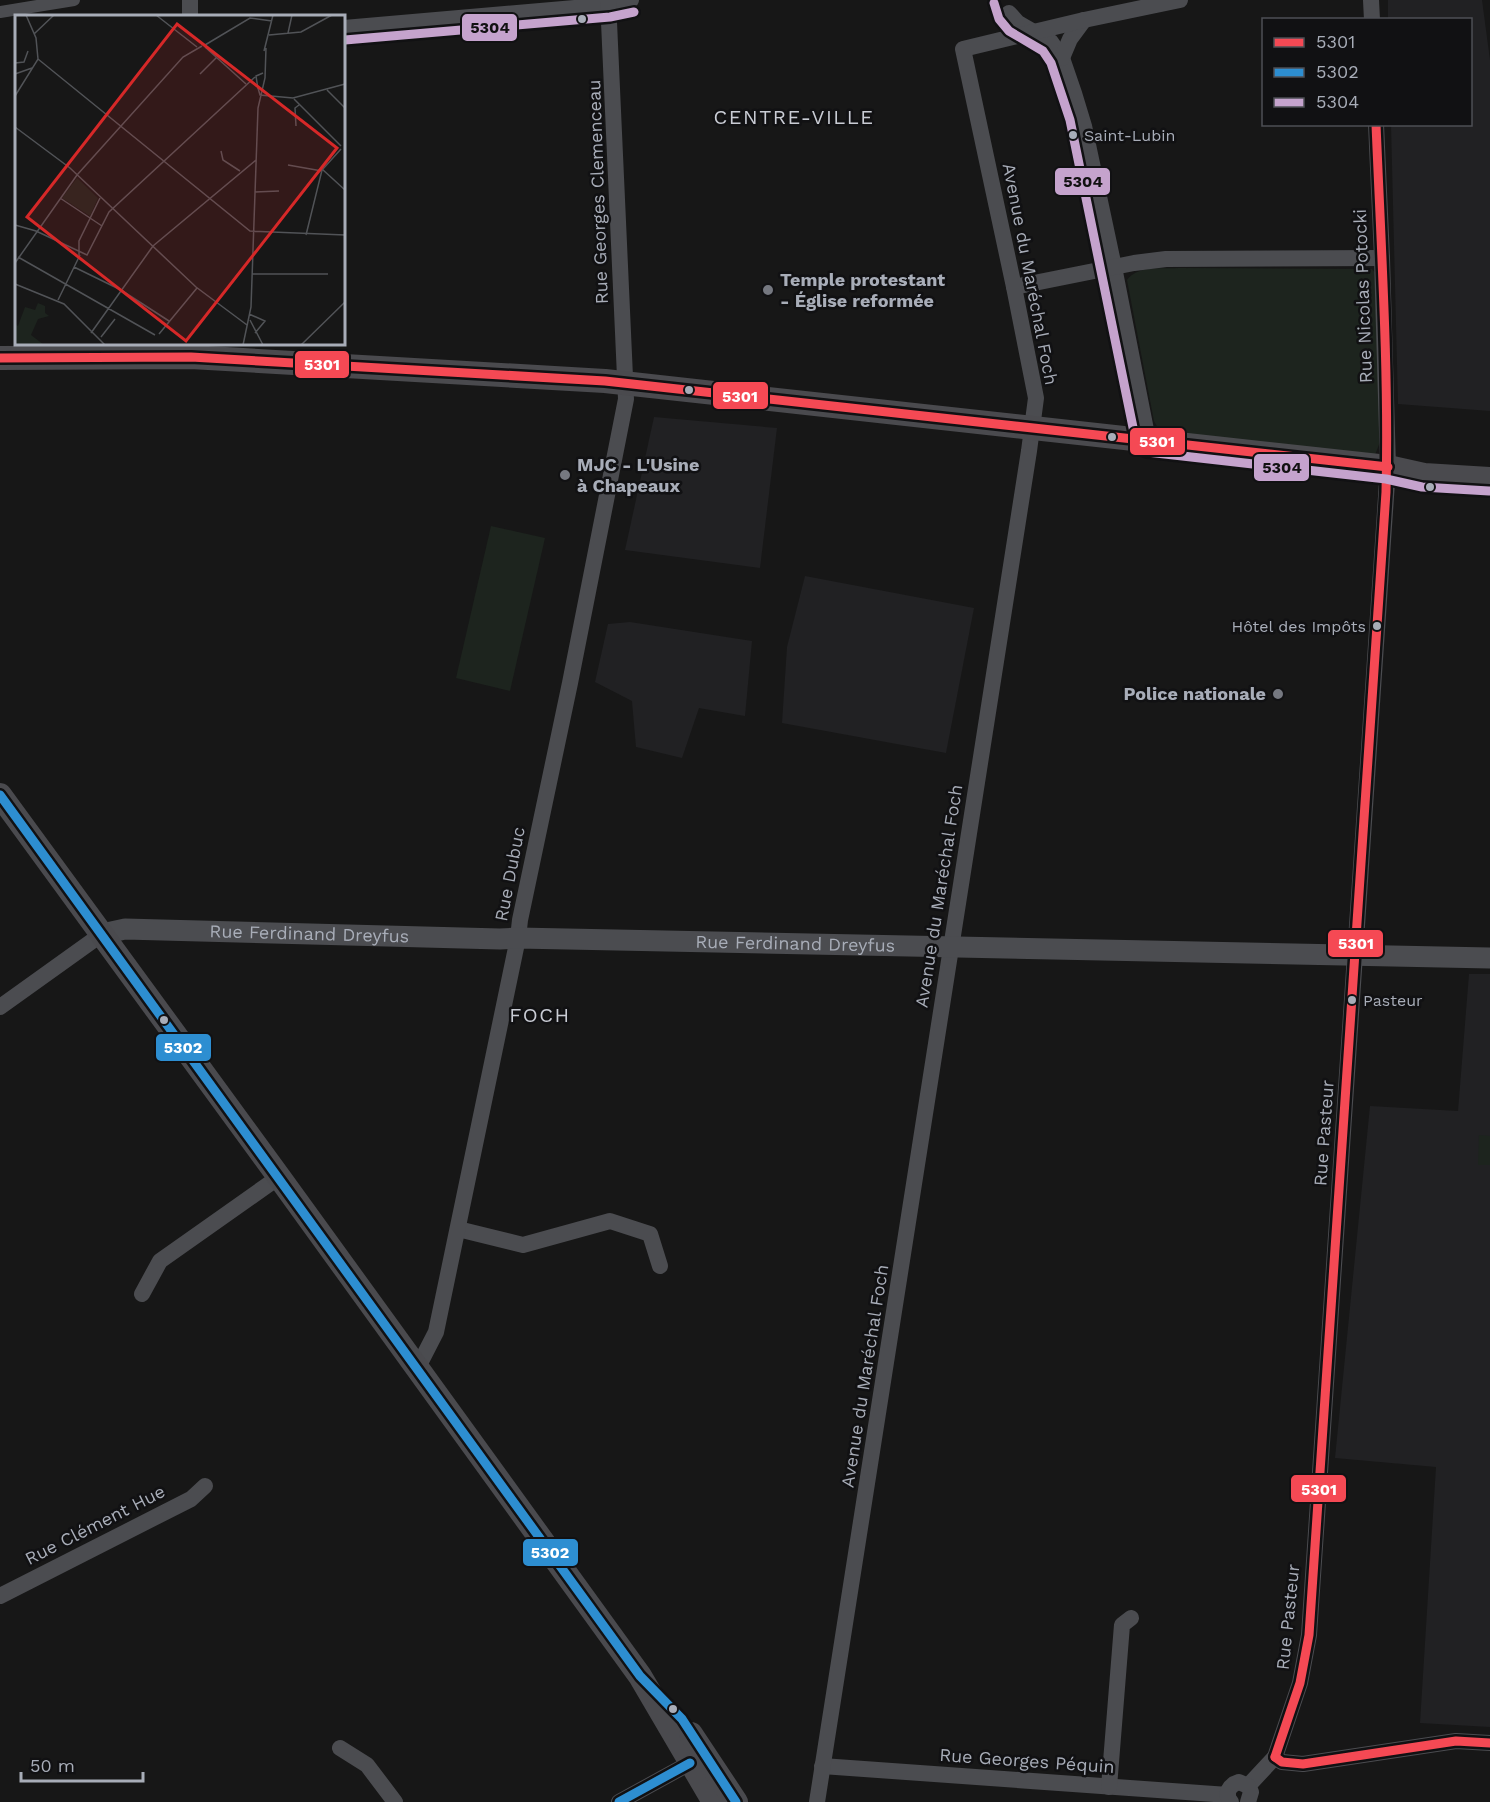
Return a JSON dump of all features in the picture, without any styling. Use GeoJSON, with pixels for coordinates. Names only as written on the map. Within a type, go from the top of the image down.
{"type":"FeatureCollection","features":[{"type":"Feature","properties":{"kind":"main road"},"geometry":{"type":"LineString","coordinates":[[0,358],[181,350],[624,382],[1388,467],[1424,475],[1490,479]]}},
{"type":"Feature","properties":{"kind":"main road"},"geometry":{"type":"LineString","coordinates":[[0,795],[640,1676],[714,1802]]}},
{"type":"Feature","properties":{"kind":"main road"},"geometry":{"type":"LineString","coordinates":[[640,1676],[681,1719],[736,1802]]}},
{"type":"Feature","properties":{"kind":"street"},"geometry":{"type":"LineString","coordinates":[[0,12],[74,0]]}},
{"type":"Feature","properties":{"kind":"street"},"geometry":{"type":"LineString","coordinates":[[345,28],[631,0]]}},
{"type":"Feature","properties":{"kind":"street"},"geometry":{"type":"LineString","coordinates":[[1008,6],[1006,40],[1084,20],[1180,0]]}},
{"type":"Feature","properties":{"kind":"street"},"geometry":{"type":"LineString","coordinates":[[1371,0],[1372,18]]}},
{"type":"Feature","properties":{"kind":"street","name":"Rue Georges Clemenceau"},"geometry":{"type":"LineString","coordinates":[[609,2],[624,382]]}},
{"type":"Feature","properties":{"kind":"street"},"geometry":{"type":"LineString","coordinates":[[1008,6],[1018,23],[1051,42],[1062,58],[1082,117],[1148,440]]}},
{"type":"Feature","properties":{"kind":"street"},"geometry":{"type":"LineString","coordinates":[[1062,58],[1070,39],[1084,20]]}},
{"type":"Feature","properties":{"kind":"street","name":"Avenue du Maréchal Foch"},"geometry":{"type":"LineString","coordinates":[[817,1802],[1033,428],[1036,398],[963,49],[1006,40]]}},
{"type":"Feature","properties":{"kind":"street","name":"Rue Nicolas Potocki"},"geometry":{"type":"LineString","coordinates":[[1376,126],[1388,467]]}},
{"type":"Feature","properties":{"kind":"street"},"geometry":{"type":"LineString","coordinates":[[1014,287],[1166,259],[1382,258]]}},
{"type":"Feature","properties":{"kind":"street","name":"Rue Dubuc"},"geometry":{"type":"LineString","coordinates":[[417,1369],[436,1332],[458,1229],[519,938],[520,920],[626,399],[624,382]]}},
{"type":"Feature","properties":{"kind":"street","name":"Rue Pasteur"},"geometry":{"type":"LineString","coordinates":[[1248,1794],[1275,1757],[1300,1683],[1309,1635],[1388,467]]}},
{"type":"Feature","properties":{"kind":"street","name":"Rue Ferdinand Dreyfus"},"geometry":{"type":"LineString","coordinates":[[102,934],[125,929],[500,939],[1490,958]]}},
{"type":"Feature","properties":{"kind":"street"},"geometry":{"type":"LineString","coordinates":[[0,1007],[102,934]]}},
{"type":"Feature","properties":{"kind":"street"},"geometry":{"type":"LineString","coordinates":[[142,1294],[160,1261],[279,1177]]}},
{"type":"Feature","properties":{"kind":"street"},"geometry":{"type":"LineString","coordinates":[[458,1229],[523,1245],[610,1221],[650,1234],[660,1266]]}},
{"type":"Feature","properties":{"kind":"street","name":"Rue Clément Hue"},"geometry":{"type":"LineString","coordinates":[[0,1596],[191,1498],[205,1486]]}},
{"type":"Feature","properties":{"kind":"street"},"geometry":{"type":"LineString","coordinates":[[1109,1787],[1122,1625],[1131,1618]]}},
{"type":"Feature","properties":{"kind":"street"},"geometry":{"type":"LineString","coordinates":[[1275,1757],[1282,1762],[1303,1764],[1456,1741],[1490,1743]]}},
{"type":"Feature","properties":{"kind":"street"},"geometry":{"type":"LineString","coordinates":[[340,1748],[367,1765],[395,1802]]}},
{"type":"Feature","properties":{"kind":"street"},"geometry":{"type":"LineString","coordinates":[[619,1802],[690,1763],[701,1763],[736,1802]]}},
{"type":"Feature","properties":{"kind":"street","name":"Rue Georges Péquin"},"geometry":{"type":"LineString","coordinates":[[822,1766],[1109,1787],[1230,1799]]}},
{"type":"Feature","properties":{"kind":"street"},"geometry":{"type":"LineString","coordinates":[[1230,1799],[1230,1786],[1234,1784],[1244,1783],[1248,1794]]}},
{"type":"Feature","properties":{"kind":"shaded area"},"geometry":{"type":"Polygon","coordinates":[[[1388,0],[1482,0],[1490,60],[1490,411],[1398,404],[1391,126],[1472,126],[1472,18],[1388,18],[1388,0]]]}},
{"type":"Feature","properties":{"kind":"shaded area"},"geometry":{"type":"Polygon","coordinates":[[[1158,268],[1372,269],[1376,274],[1380,442],[1375,455],[1160,432],[1154,421],[1127,280],[1132,275],[1158,268]]]}},
{"type":"Feature","properties":{"kind":"shaded area"},"geometry":{"type":"Polygon","coordinates":[[[654,417],[777,428],[760,568],[625,550],[654,417]]]}},
{"type":"Feature","properties":{"kind":"shaded area"},"geometry":{"type":"Polygon","coordinates":[[[491,526],[545,538],[510,691],[456,678],[491,526]]]}},
{"type":"Feature","properties":{"kind":"shaded area"},"geometry":{"type":"Polygon","coordinates":[[[805,576],[974,608],[946,753],[782,723],[787,647],[805,576]]]}},
{"type":"Feature","properties":{"kind":"shaded area"},"geometry":{"type":"Polygon","coordinates":[[[630,622],[752,641],[745,716],[699,708],[682,758],[636,747],[632,701],[595,682],[608,624],[630,622]]]}},
{"type":"Feature","properties":{"kind":"shaded area"},"geometry":{"type":"Polygon","coordinates":[[[1469,974],[1490,974],[1490,1727],[1420,1723],[1436,1467],[1335,1458],[1370,1106],[1458,1111],[1469,974]]]}},
{"type":"Feature","properties":{"kind":"shaded area"},"geometry":{"type":"Polygon","coordinates":[[[1479,1135],[1490,1136],[1490,1165],[1478,1165],[1479,1135]]]}},
{"type":"Feature","properties":{"kind":"transit line","name":"5304"},"geometry":{"type":"LineString","coordinates":[[994,3],[999,19],[1009,31],[1043,51],[1051,63],[1070,120],[1136,442],[1140,449],[1147,452],[1386,479],[1422,487],[1489,491]]}},
{"type":"Feature","properties":{"kind":"transit line","name":"5304"},"geometry":{"type":"LineString","coordinates":[[345,40],[610,17],[634,12]]}},
{"type":"Feature","properties":{"kind":"transit line","name":"5301"},"geometry":{"type":"LineString","coordinates":[[1275,1757],[1300,1683],[1309,1635],[1386,492],[1385,354],[1376,126]]}},
{"type":"Feature","properties":{"kind":"transit line","name":"5301"},"geometry":{"type":"LineString","coordinates":[[0,358],[191,357],[605,381],[1388,467]]}},
{"type":"Feature","properties":{"kind":"transit line","name":"5302"},"geometry":{"type":"LineString","coordinates":[[0,795],[640,1676],[682,1719],[736,1802]]}},
{"type":"Feature","properties":{"kind":"transit line","name":"5301"},"geometry":{"type":"LineString","coordinates":[[1275,1757],[1282,1762],[1303,1764],[1456,1741],[1490,1743]]}},
{"type":"Feature","properties":{"kind":"transit line","name":"5302"},"geometry":{"type":"LineString","coordinates":[[619,1802],[690,1763]]}},
{"type":"Feature","properties":{"kind":"place","name":"Saint-Lubin"},"geometry":{"type":"Point","coordinates":[1073,135]}},
{"type":"Feature","properties":{"kind":"place","name":"Temple protestant - Église reformée"},"geometry":{"type":"Point","coordinates":[768,290]}},
{"type":"Feature","properties":{"kind":"place","name":"MJC - L'Usine à Chapeaux"},"geometry":{"type":"Point","coordinates":[565,475]}},
{"type":"Feature","properties":{"kind":"place","name":"Hôtel des Impôts"},"geometry":{"type":"Point","coordinates":[1377,626]}},
{"type":"Feature","properties":{"kind":"place","name":"Police nationale"},"geometry":{"type":"Point","coordinates":[1278,694]}},
{"type":"Feature","properties":{"kind":"place","name":"Pasteur"},"geometry":{"type":"Point","coordinates":[1352,1000]}},
{"type":"Feature","properties":{"kind":"district","name":"CENTRE-VILLE"},"geometry":{"type":"Point","coordinates":[794,117]}},
{"type":"Feature","properties":{"kind":"district","name":"FOCH"},"geometry":{"type":"Point","coordinates":[540,1015]}}]}
